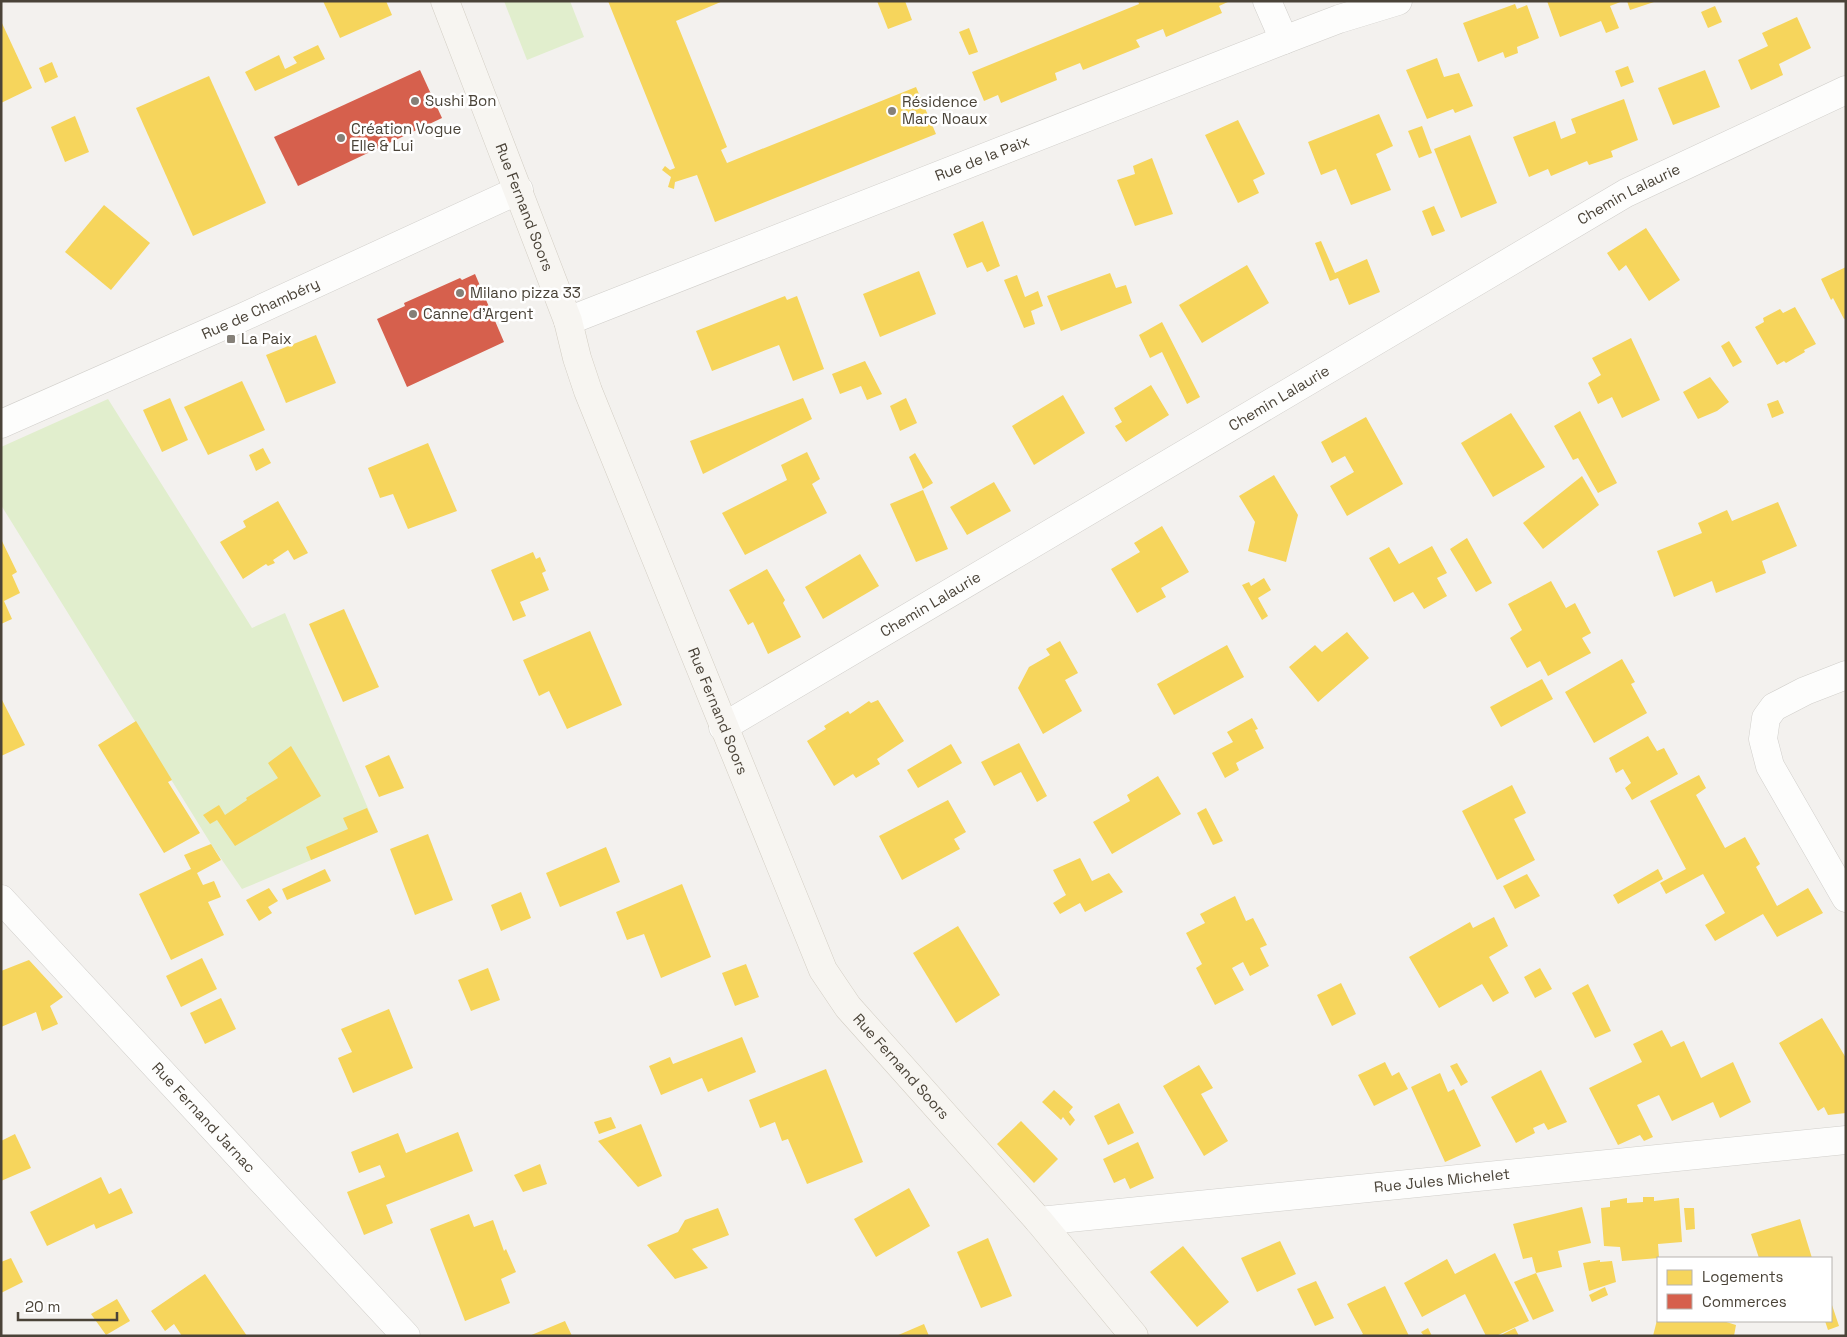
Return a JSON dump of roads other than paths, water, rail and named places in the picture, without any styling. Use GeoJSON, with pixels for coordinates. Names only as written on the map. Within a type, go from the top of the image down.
{"type":"FeatureCollection","features":[{"type":"Feature","properties":{"kind":"street","name":"Rue Fernand Soors"},"geometry":{"type":"LineString","coordinates":[[445,1],[568,321],[577,358],[588,391],[823,970],[836,992],[1039,1221],[1134,1336]]}},
{"type":"Feature","properties":{"kind":"street"},"geometry":{"type":"LineString","coordinates":[[1267,1],[1284,40]]}},
{"type":"Feature","properties":{"kind":"street","name":"Rue de la Paix"},"geometry":{"type":"LineString","coordinates":[[568,321],[1284,40],[1339,19],[1398,1]]}},
{"type":"Feature","properties":{"kind":"street","name":"Chemin Lalaurie"},"geometry":{"type":"LineString","coordinates":[[723,727],[1626,193],[1846,90]]}},
{"type":"Feature","properties":{"kind":"street","name":"Rue de Chambéry"},"geometry":{"type":"LineString","coordinates":[[1,424],[241,318],[518,190]]}},
{"type":"Feature","properties":{"kind":"street"},"geometry":{"type":"LineString","coordinates":[[1846,675],[1805,691],[1774,707],[1766,718],[1763,739],[1770,766],[1846,898]]}},
{"type":"Feature","properties":{"kind":"street","name":"Rue Fernand Jarnac"},"geometry":{"type":"LineString","coordinates":[[1,899],[406,1336]]}},
{"type":"Feature","properties":{"kind":"street","name":"Rue Jules Michelet"},"geometry":{"type":"LineString","coordinates":[[1039,1221],[1846,1140]]}},
{"type":"Feature","properties":{"kind":"place","name":"Sushi Bon"},"geometry":{"type":"Point","coordinates":[415,101]}},
{"type":"Feature","properties":{"kind":"place","name":"Résidence Marc Noaux"},"geometry":{"type":"Point","coordinates":[892,111]}},
{"type":"Feature","properties":{"kind":"place","name":"Création Vogue Elle & Lui"},"geometry":{"type":"Point","coordinates":[341,138]}},
{"type":"Feature","properties":{"kind":"place","name":"Milano pizza 33"},"geometry":{"type":"Point","coordinates":[460,293]}},
{"type":"Feature","properties":{"kind":"place","name":"Canne d’Argent"},"geometry":{"type":"Point","coordinates":[413,314]}},
{"type":"Feature","properties":{"kind":"place","name":"La Paix"},"geometry":{"type":"Point","coordinates":[231,339]}}]}
